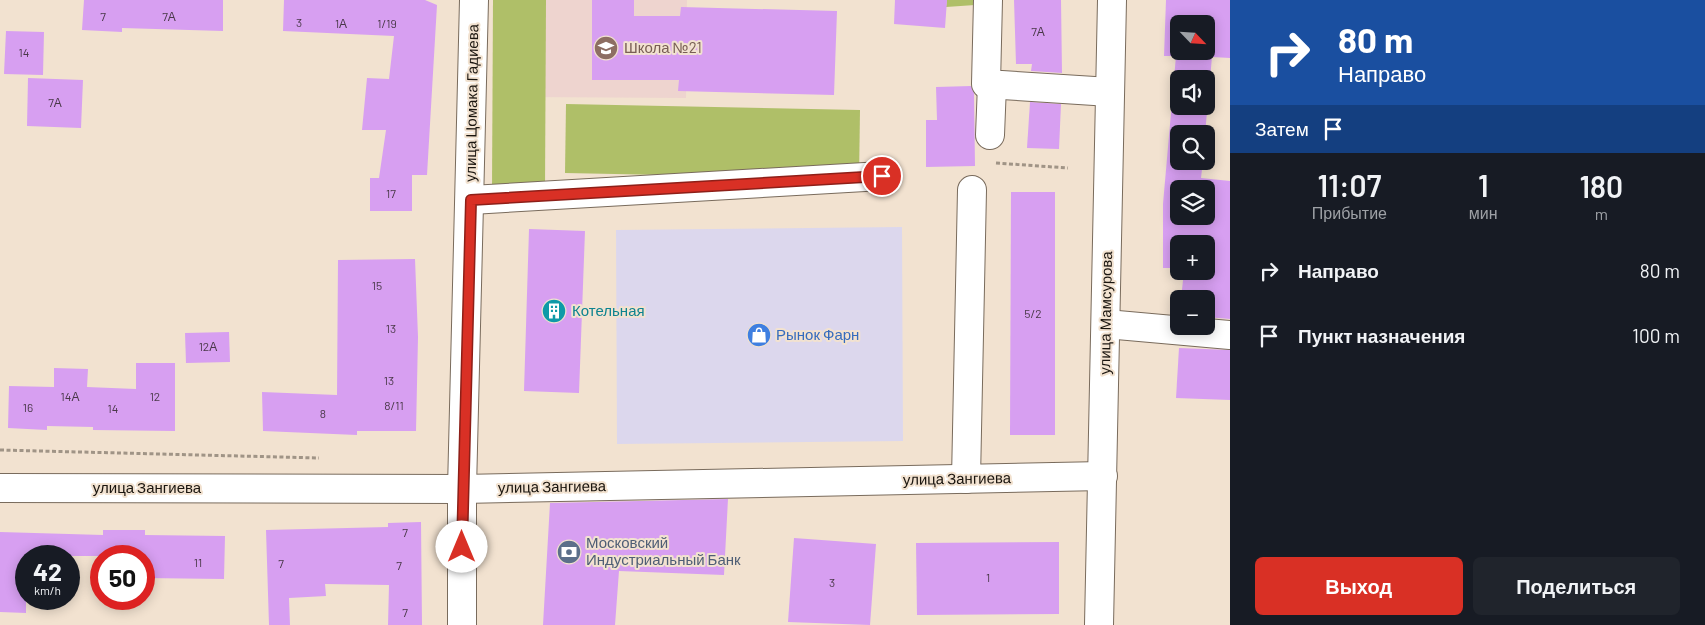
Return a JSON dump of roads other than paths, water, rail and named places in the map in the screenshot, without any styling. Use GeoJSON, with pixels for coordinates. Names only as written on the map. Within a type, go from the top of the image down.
{"type":"FeatureCollection","features":[{"type":"Feature","properties":{"kind":"street","name":"улица Цомака Гадиева"},"geometry":{"type":"LineString","coordinates":[[462,625],[462,489],[471,200],[474,0]]}},
{"type":"Feature","properties":{"kind":"street"},"geometry":{"type":"LineString","coordinates":[[988,0],[986,84],[1110,92]]}},
{"type":"Feature","properties":{"kind":"street","name":"улица Мамсурова"},"geometry":{"type":"LineString","coordinates":[[1099,625],[1112,0]]}},
{"type":"Feature","properties":{"kind":"street"},"geometry":{"type":"LineString","coordinates":[[990,135],[992,85]]}},
{"type":"Feature","properties":{"kind":"street"},"geometry":{"type":"LineString","coordinates":[[471,200],[882,176]]}},
{"type":"Feature","properties":{"kind":"street"},"geometry":{"type":"LineString","coordinates":[[966,479],[972,190]]}},
{"type":"Feature","properties":{"kind":"street"},"geometry":{"type":"LineString","coordinates":[[1106,324],[1230,335]]}},
{"type":"Feature","properties":{"kind":"street","name":"улица Зангиева"},"geometry":{"type":"LineString","coordinates":[[0,488],[462,489],[1103,476]]}},
{"type":"Feature","properties":{"kind":"place","name":"Школа №21"},"geometry":{"type":"Point","coordinates":[606,48]}},
{"type":"Feature","properties":{"kind":"place","name":"Котельная"},"geometry":{"type":"Point","coordinates":[554,311]}},
{"type":"Feature","properties":{"kind":"place","name":"Рынок Фарн"},"geometry":{"type":"Point","coordinates":[759,335]}},
{"type":"Feature","properties":{"kind":"place","name":"Московский Индустриальный Банк"},"geometry":{"type":"Point","coordinates":[569,552]}}]}
